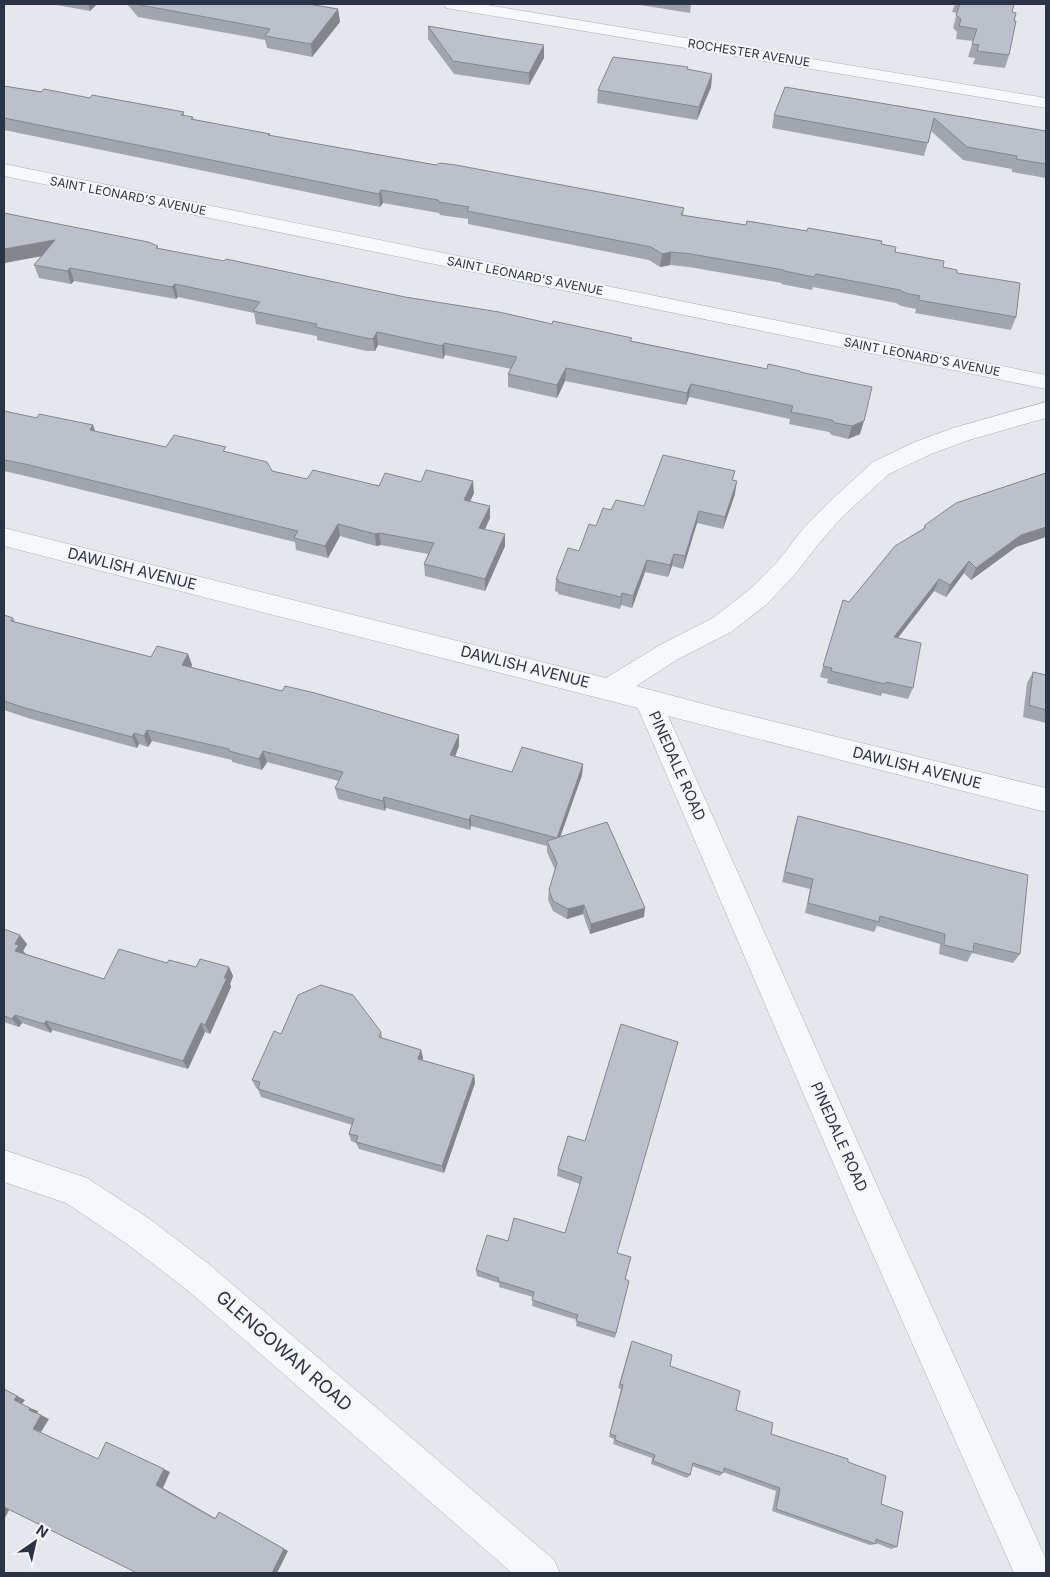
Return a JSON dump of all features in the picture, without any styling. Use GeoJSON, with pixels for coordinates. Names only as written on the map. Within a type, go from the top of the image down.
{"type":"FeatureCollection","features":[{"type":"Feature","properties":{"kind":"street","name":"ROCHESTER AVENUE"},"geometry":{"type":"LineString","coordinates":[[452,4],[1046,103]]}},
{"type":"Feature","properties":{"kind":"street","name":"SAINT LEONARD'S AVENUE"},"geometry":{"type":"LineString","coordinates":[[4,170],[1046,382]]}},
{"type":"Feature","properties":{"kind":"street"},"geometry":{"type":"LineString","coordinates":[[610,689],[669,652],[722,625],[758,597],[787,567],[811,536],[835,510],[881,468],[923,448],[961,434],[1046,410]]}},
{"type":"Feature","properties":{"kind":"street","name":"DAWLISH AVENUE"},"geometry":{"type":"LineString","coordinates":[[4,537],[610,689],[726,721],[1046,800]]}},
{"type":"Feature","properties":{"kind":"street","name":"PINEDALE ROAD"},"geometry":{"type":"LineString","coordinates":[[648,700],[867,1202],[1033,1573]]}},
{"type":"Feature","properties":{"kind":"street","name":"GLENGOWAN ROAD"},"geometry":{"type":"LineString","coordinates":[[4,1166],[75,1190],[139,1232],[198,1277],[540,1573]]}},
{"type":"Feature","properties":{"kind":"building"},"geometry":{"type":"Polygon","coordinates":[[[135,4],[308,4],[338,9],[311,44],[265,36],[270,29],[135,4]]]}},
{"type":"Feature","properties":{"kind":"building"},"geometry":{"type":"Polygon","coordinates":[[[960,4],[1014,4],[1012,12],[1016,13],[1014,21],[1016,21],[1009,55],[977,51],[979,45],[972,44],[977,29],[959,26],[961,19],[956,15],[960,4]]]}},
{"type":"Feature","properties":{"kind":"building"},"geometry":{"type":"Polygon","coordinates":[[[428,26],[544,45],[529,73],[453,61],[428,26]]]}},
{"type":"Feature","properties":{"kind":"building"},"geometry":{"type":"Polygon","coordinates":[[[613,57],[688,67],[687,69],[712,74],[699,107],[598,90],[613,57]]]}},
{"type":"Feature","properties":{"kind":"building"},"geometry":{"type":"Polygon","coordinates":[[[4,86],[41,92],[44,89],[90,98],[92,95],[184,112],[181,115],[193,117],[191,119],[270,134],[268,135],[436,165],[440,163],[456,165],[684,208],[681,215],[746,225],[747,221],[807,231],[808,228],[882,241],[881,244],[896,247],[895,252],[944,261],[943,267],[957,270],[957,273],[1020,283],[1016,317],[918,300],[920,296],[900,290],[816,274],[814,277],[691,254],[671,252],[662,254],[651,247],[467,211],[469,207],[439,202],[438,200],[381,190],[379,194],[4,118],[4,86]]]}},
{"type":"Feature","properties":{"kind":"building"},"geometry":{"type":"Polygon","coordinates":[[[785,87],[1046,131],[1046,164],[1016,159],[1017,156],[967,147],[934,118],[928,143],[774,115],[785,87]]]}},
{"type":"Feature","properties":{"kind":"building"},"geometry":{"type":"Polygon","coordinates":[[[4,213],[148,242],[158,246],[156,248],[224,261],[226,259],[405,297],[499,312],[552,324],[553,321],[632,338],[630,341],[767,369],[768,364],[872,387],[864,421],[852,426],[791,412],[793,406],[691,384],[687,393],[566,368],[557,385],[508,374],[517,357],[444,343],[442,346],[377,332],[373,339],[366,338],[315,327],[317,324],[253,311],[260,302],[175,284],[172,287],[70,268],[67,271],[34,265],[55,240],[4,249],[4,213]]]}},
{"type":"Feature","properties":{"kind":"building"},"geometry":{"type":"Polygon","coordinates":[[[4,411],[37,418],[39,414],[93,425],[90,430],[166,447],[174,435],[226,447],[223,451],[267,462],[272,471],[307,479],[313,470],[379,486],[385,473],[421,482],[426,470],[473,481],[464,500],[490,506],[479,528],[505,534],[485,579],[424,564],[434,543],[379,533],[375,534],[338,524],[325,546],[294,538],[298,531],[4,460],[4,411]]]}},
{"type":"Feature","properties":{"kind":"building"},"geometry":{"type":"Polygon","coordinates":[[[663,455],[735,471],[732,480],[737,481],[725,517],[699,511],[685,556],[674,554],[670,565],[647,560],[633,596],[622,593],[621,597],[558,582],[559,580],[556,579],[568,548],[579,551],[589,524],[596,526],[603,508],[611,510],[616,500],[644,506],[663,455]]]}},
{"type":"Feature","properties":{"kind":"building"},"geometry":{"type":"Polygon","coordinates":[[[1046,473],[1046,527],[1021,535],[976,568],[969,561],[950,585],[939,579],[894,637],[921,643],[913,688],[886,682],[885,684],[831,671],[832,668],[823,666],[843,600],[849,602],[895,546],[925,528],[925,525],[956,503],[1046,473]]]}},
{"type":"Feature","properties":{"kind":"building"},"geometry":{"type":"Polygon","coordinates":[[[4,615],[13,618],[11,621],[151,657],[157,646],[188,654],[182,665],[282,691],[285,686],[315,693],[459,735],[450,755],[512,772],[522,747],[583,764],[557,838],[471,815],[469,820],[384,797],[383,801],[335,788],[343,772],[263,751],[259,759],[229,751],[229,749],[147,730],[144,736],[134,733],[132,737],[4,701],[4,615]]]}},
{"type":"Feature","properties":{"kind":"building"},"geometry":{"type":"Polygon","coordinates":[[[1033,672],[1046,675],[1046,710],[1029,705],[1033,672]]]}},
{"type":"Feature","properties":{"kind":"building"},"geometry":{"type":"Polygon","coordinates":[[[798,816],[1028,875],[1020,954],[974,943],[973,952],[944,945],[945,934],[880,916],[879,922],[808,903],[813,879],[785,872],[798,816]]]}},
{"type":"Feature","properties":{"kind":"building"},"geometry":{"type":"Polygon","coordinates":[[[607,822],[645,908],[591,924],[584,905],[568,909],[553,901],[549,890],[557,863],[547,841],[607,822]]]}},
{"type":"Feature","properties":{"kind":"building"},"geometry":{"type":"Polygon","coordinates":[[[4,929],[20,935],[15,944],[19,945],[15,951],[104,979],[119,949],[167,963],[169,960],[196,967],[200,959],[229,967],[224,978],[227,978],[205,1025],[201,1023],[183,1061],[46,1021],[44,1024],[15,1015],[12,1019],[4,1016],[4,929]]]}},
{"type":"Feature","properties":{"kind":"building"},"geometry":{"type":"Polygon","coordinates":[[[321,985],[353,995],[381,1032],[379,1037],[421,1050],[418,1059],[474,1075],[442,1166],[356,1142],[358,1136],[349,1134],[354,1119],[258,1089],[260,1082],[252,1080],[274,1031],[281,1034],[298,995],[321,985]]]}},
{"type":"Feature","properties":{"kind":"building"},"geometry":{"type":"Polygon","coordinates":[[[621,1024],[678,1042],[617,1253],[631,1257],[625,1279],[629,1281],[616,1333],[576,1321],[578,1315],[532,1300],[534,1292],[498,1281],[499,1278],[476,1270],[487,1235],[508,1241],[514,1218],[565,1233],[582,1177],[558,1169],[568,1136],[585,1141],[621,1024]]]}},
{"type":"Feature","properties":{"kind":"building"},"geometry":{"type":"Polygon","coordinates":[[[632,1341],[672,1355],[670,1366],[740,1391],[736,1410],[773,1423],[771,1434],[848,1459],[848,1462],[886,1476],[881,1504],[903,1512],[897,1547],[876,1539],[876,1544],[776,1509],[780,1488],[724,1468],[723,1473],[693,1463],[690,1475],[653,1461],[655,1455],[615,1440],[616,1436],[610,1434],[623,1385],[620,1384],[632,1341]]]}},
{"type":"Feature","properties":{"kind":"building"},"geometry":{"type":"Polygon","coordinates":[[[4,1389],[17,1396],[14,1400],[41,1415],[33,1429],[98,1459],[106,1442],[164,1469],[156,1485],[215,1519],[219,1512],[284,1549],[272,1573],[137,1573],[4,1507],[4,1389]]]}}]}
